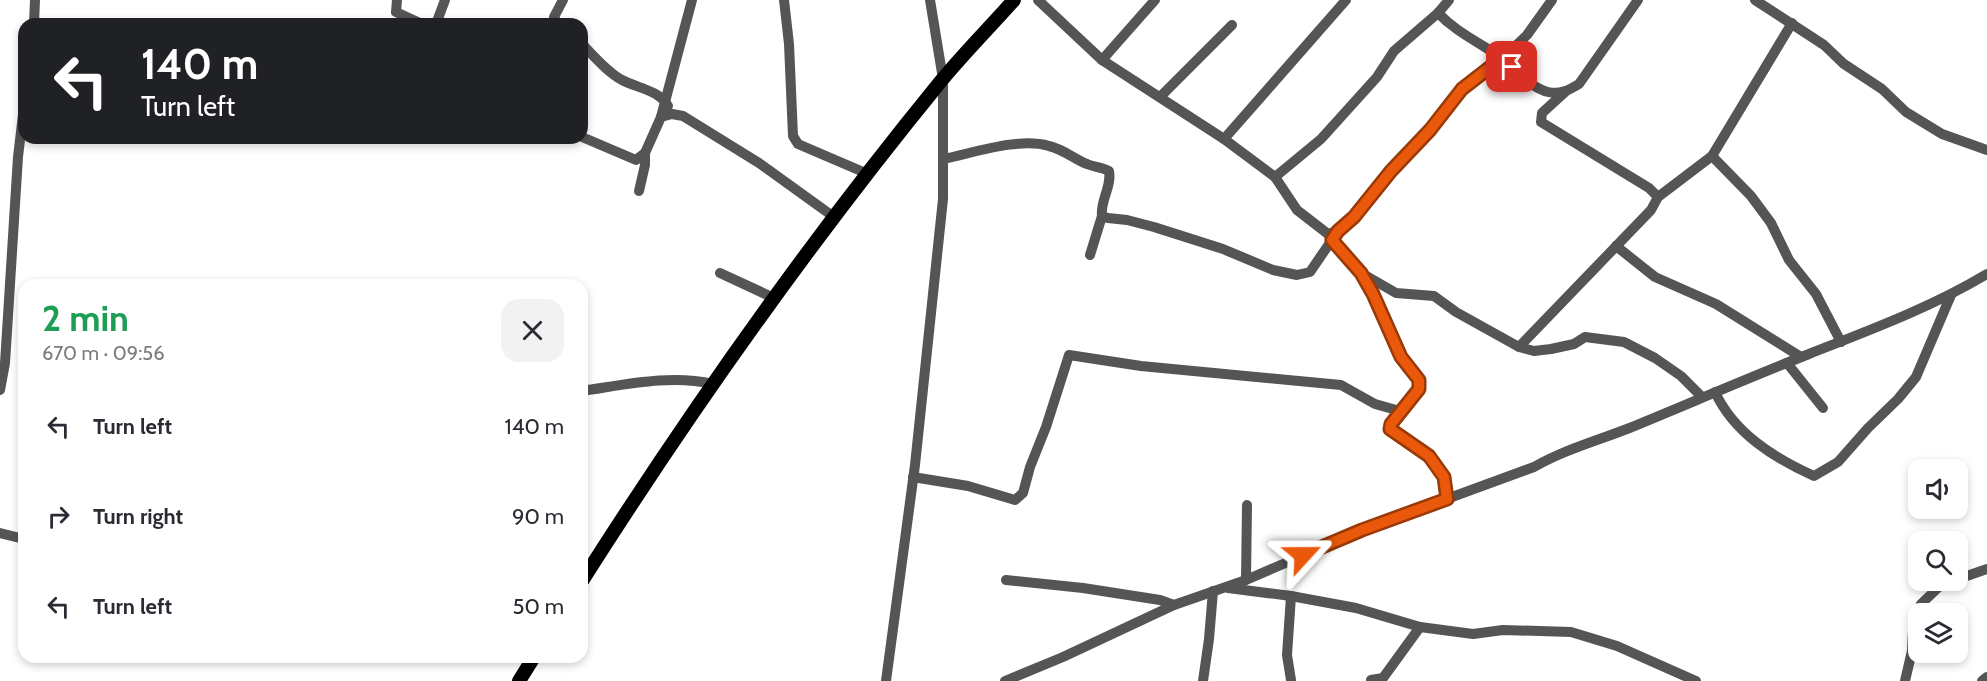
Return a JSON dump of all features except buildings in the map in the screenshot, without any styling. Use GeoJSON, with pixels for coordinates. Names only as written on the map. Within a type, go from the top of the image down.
{"type":"FeatureCollection","features":[{"type":"Feature","properties":{"kind":"main road"},"geometry":{"type":"LineString","coordinates":[[588,572],[712,384],[834,217],[943,79],[1014,0]]}},
{"type":"Feature","properties":{"kind":"main road"},"geometry":{"type":"LineString","coordinates":[[519,681],[530,663]]}},
{"type":"Feature","properties":{"kind":"street"},"geometry":{"type":"LineString","coordinates":[[34,18],[35,0]]}},
{"type":"Feature","properties":{"kind":"street"},"geometry":{"type":"LineString","coordinates":[[397,0],[396,12],[409,18]]}},
{"type":"Feature","properties":{"kind":"street"},"geometry":{"type":"LineString","coordinates":[[438,18],[445,0]]}},
{"type":"Feature","properties":{"kind":"street"},"geometry":{"type":"LineString","coordinates":[[555,18],[563,0]]}},
{"type":"Feature","properties":{"kind":"street"},"geometry":{"type":"LineString","coordinates":[[588,140],[636,160],[645,153],[667,115],[665,102],[692,0]]}},
{"type":"Feature","properties":{"kind":"street"},"geometry":{"type":"LineString","coordinates":[[784,0],[789,44],[793,136],[798,144],[868,174]]}},
{"type":"Feature","properties":{"kind":"street"},"geometry":{"type":"LineString","coordinates":[[886,681],[913,477],[943,198],[943,79],[930,0]]}},
{"type":"Feature","properties":{"kind":"street"},"geometry":{"type":"LineString","coordinates":[[1038,0],[1102,60],[1224,139],[1275,177],[1297,210],[1333,235],[1361,273],[1401,357],[1419,380],[1419,389],[1400,411],[1390,429],[1429,456],[1444,477],[1447,499]]}},
{"type":"Feature","properties":{"kind":"street"},"geometry":{"type":"LineString","coordinates":[[1102,60],[1155,0]]}},
{"type":"Feature","properties":{"kind":"street"},"geometry":{"type":"LineString","coordinates":[[1224,139],[1346,0]]}},
{"type":"Feature","properties":{"kind":"street"},"geometry":{"type":"LineString","coordinates":[[1275,177],[1321,139],[1377,77],[1395,51],[1438,13],[1449,0]]}},
{"type":"Feature","properties":{"kind":"street"},"geometry":{"type":"LineString","coordinates":[[1102,216],[1154,227],[1223,249],[1273,270],[1297,275],[1310,272],[1333,235],[1354,217],[1391,171],[1430,130],[1462,89],[1502,58],[1527,34],[1552,0]]}},
{"type":"Feature","properties":{"kind":"street"},"geometry":{"type":"LineString","coordinates":[[1638,0],[1579,84],[1542,113],[1541,122],[1649,188],[1658,197]]}},
{"type":"Feature","properties":{"kind":"street"},"geometry":{"type":"LineString","coordinates":[[1755,0],[1824,45],[1844,64],[1882,89],[1906,112],[1942,134],[1987,150]]}},
{"type":"Feature","properties":{"kind":"street"},"geometry":{"type":"LineString","coordinates":[[1438,13],[1448,23],[1502,58],[1539,89],[1551,93],[1565,93]]}},
{"type":"Feature","properties":{"kind":"street"},"geometry":{"type":"LineString","coordinates":[[1519,347],[1651,210],[1658,197],[1712,156],[1792,23]]}},
{"type":"Feature","properties":{"kind":"street"},"geometry":{"type":"LineString","coordinates":[[1160,98],[1232,25]]}},
{"type":"Feature","properties":{"kind":"street"},"geometry":{"type":"LineString","coordinates":[[588,50],[621,80],[646,89],[665,102]]}},
{"type":"Feature","properties":{"kind":"street"},"geometry":{"type":"LineString","coordinates":[[667,115],[683,116],[759,163],[834,217]]}},
{"type":"Feature","properties":{"kind":"street"},"geometry":{"type":"LineString","coordinates":[[943,159],[1029,143],[1049,146],[1088,165],[1102,167],[1109,171],[1110,179],[1101,209],[1102,216],[1090,255]]}},
{"type":"Feature","properties":{"kind":"street"},"geometry":{"type":"LineString","coordinates":[[0,390],[5,363],[20,144]]}},
{"type":"Feature","properties":{"kind":"street"},"geometry":{"type":"LineString","coordinates":[[639,191],[645,165],[645,153]]}},
{"type":"Feature","properties":{"kind":"street"},"geometry":{"type":"LineString","coordinates":[[1712,156],[1751,196],[1771,223],[1789,260],[1816,294],[1841,342]]}},
{"type":"Feature","properties":{"kind":"street"},"geometry":{"type":"LineString","coordinates":[[1616,246],[1655,278],[1716,304],[1801,357]]}},
{"type":"Feature","properties":{"kind":"street"},"geometry":{"type":"LineString","coordinates":[[720,273],[774,298]]}},
{"type":"Feature","properties":{"kind":"street"},"geometry":{"type":"LineString","coordinates":[[1361,273],[1396,293],[1434,296],[1456,312],[1519,347],[1534,351],[1574,344],[1585,337],[1624,342],[1655,358],[1681,376],[1702,397]]}},
{"type":"Feature","properties":{"kind":"street"},"geometry":{"type":"LineString","coordinates":[[1005,681],[1063,657],[1174,605],[1246,580],[1362,530],[1534,466],[1556,454],[1626,429],[1841,342],[1918,310],[1987,274]]}},
{"type":"Feature","properties":{"kind":"street"},"geometry":{"type":"LineString","coordinates":[[1715,392],[1740,427],[1757,443],[1792,466],[1814,476],[1838,462],[1916,377],[1951,294]]}},
{"type":"Feature","properties":{"kind":"street"},"geometry":{"type":"LineString","coordinates":[[913,477],[968,486],[1008,499],[1019,498],[1023,493],[1069,355],[1141,366],[1341,385],[1376,404],[1400,411]]}},
{"type":"Feature","properties":{"kind":"street"},"geometry":{"type":"LineString","coordinates":[[1787,363],[1823,408]]}},
{"type":"Feature","properties":{"kind":"street"},"geometry":{"type":"LineString","coordinates":[[588,390],[672,379],[712,384]]}},
{"type":"Feature","properties":{"kind":"street"},"geometry":{"type":"LineString","coordinates":[[1246,580],[1247,505]]}},
{"type":"Feature","properties":{"kind":"street"},"geometry":{"type":"LineString","coordinates":[[0,533],[18,538]]}},
{"type":"Feature","properties":{"kind":"street"},"geometry":{"type":"LineString","coordinates":[[1968,576],[1987,569]]}},
{"type":"Feature","properties":{"kind":"street"},"geometry":{"type":"LineString","coordinates":[[1006,580],[1083,588],[1160,600],[1174,605]]}},
{"type":"Feature","properties":{"kind":"street"},"geometry":{"type":"LineString","coordinates":[[1218,589],[1291,596],[1356,608],[1420,627],[1473,634],[1503,630],[1570,632],[1617,646],[1696,681]]}},
{"type":"Feature","properties":{"kind":"street"},"geometry":{"type":"LineString","coordinates":[[1203,681],[1218,589]]}},
{"type":"Feature","properties":{"kind":"street"},"geometry":{"type":"LineString","coordinates":[[1905,681],[1912,651],[1913,630],[1921,604],[1935,591]]}},
{"type":"Feature","properties":{"kind":"street"},"geometry":{"type":"LineString","coordinates":[[1291,596],[1287,655],[1291,680]]}},
{"type":"Feature","properties":{"kind":"street"},"geometry":{"type":"LineString","coordinates":[[1371,680],[1383,678],[1420,627]]}},
{"type":"Feature","properties":{"kind":"street"},"geometry":{"type":"LineString","coordinates":[[1982,681],[1987,677]]}},
{"type":"Feature","properties":{"kind":"route"},"geometry":{"type":"LineString","coordinates":[[1303,555],[1362,530],[1447,499],[1444,477],[1429,456],[1390,429],[1400,411],[1419,389],[1419,380],[1401,357],[1373,294],[1361,273],[1332,240],[1391,171],[1430,130],[1462,89],[1502,58],[1512,67]]}}]}
